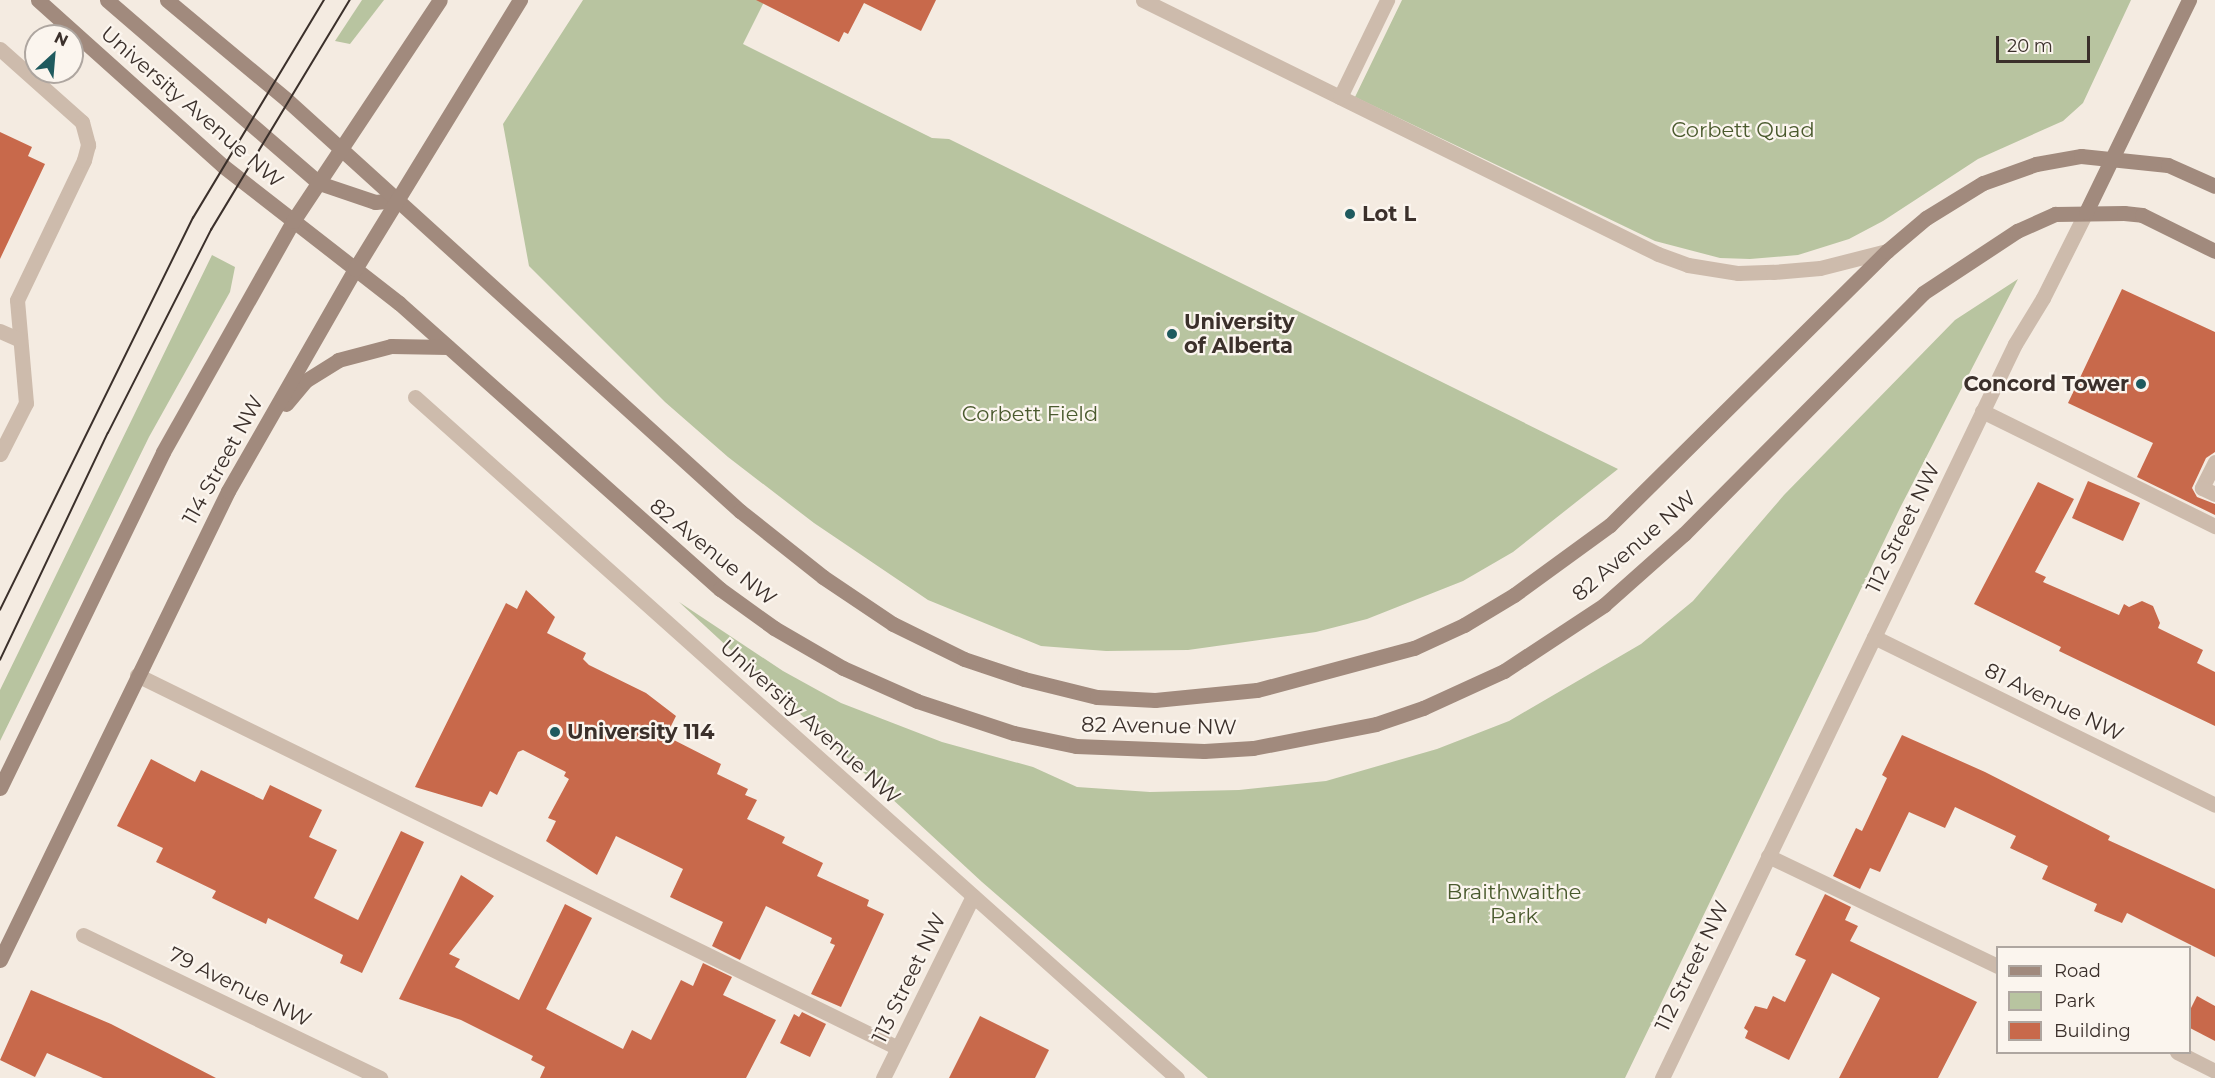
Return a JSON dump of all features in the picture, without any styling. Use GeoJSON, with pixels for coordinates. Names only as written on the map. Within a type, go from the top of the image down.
{"type":"FeatureCollection","features":[{"type":"Feature","properties":{"kind":"main road","name":"University Avenue NW"},"geometry":{"type":"LineString","coordinates":[[38,0],[192,140],[293,221]]}},
{"type":"Feature","properties":{"kind":"main road"},"geometry":{"type":"LineString","coordinates":[[107,0],[319,183],[375,202],[398,201]]}},
{"type":"Feature","properties":{"kind":"main road"},"geometry":{"type":"LineString","coordinates":[[167,0],[341,149],[398,201]]}},
{"type":"Feature","properties":{"kind":"main road"},"geometry":{"type":"LineString","coordinates":[[0,788],[163,452],[293,221],[440,0]]}},
{"type":"Feature","properties":{"kind":"main road","name":"114 Street NW"},"geometry":{"type":"LineString","coordinates":[[0,960],[136,675],[260,433],[355,269],[520,0]]}},
{"type":"Feature","properties":{"kind":"main road","name":"112 Street NW"},"geometry":{"type":"LineString","coordinates":[[2086,212],[2189,0]]}},
{"type":"Feature","properties":{"kind":"main road","name":"82 Avenue NW"},"geometry":{"type":"LineString","coordinates":[[398,201],[740,511],[823,577],[893,624],[964,659],[1024,679],[1097,697],[1155,700],[1257,690],[1362,664],[1414,648],[1514,595],[1610,525],[1887,251],[1926,218],[1983,183],[2054,160],[2112,157],[2168,165],[2215,186]]}},
{"type":"Feature","properties":{"kind":"main road","name":"82 Avenue NW"},"geometry":{"type":"LineString","coordinates":[[293,221],[355,269],[448,347],[720,589],[774,628],[843,668],[917,701],[1014,733],[1076,746],[1204,751],[1253,748],[1376,724],[1423,708],[1504,671],[1548,643],[1604,605],[1684,534],[1923,292],[1970,258],[2033,222],[2055,214],[2086,212],[2142,215],[2215,250]]}},
{"type":"Feature","properties":{"kind":"main road"},"geometry":{"type":"LineString","coordinates":[[260,433],[305,381],[338,360],[391,345],[448,347]]}},
{"type":"Feature","properties":{"kind":"street"},"geometry":{"type":"LineString","coordinates":[[1143,0],[1658,254],[1688,265],[1716,272],[1773,272],[1820,268],[1887,251]]}},
{"type":"Feature","properties":{"kind":"street"},"geometry":{"type":"LineString","coordinates":[[1340,97],[1387,0]]}},
{"type":"Feature","properties":{"kind":"street"},"geometry":{"type":"LineString","coordinates":[[0,49],[82,122],[88,145],[84,160],[17,300],[26,403],[0,454]]}},
{"type":"Feature","properties":{"kind":"street","name":"112 Street NW"},"geometry":{"type":"LineString","coordinates":[[1662,1078],[1982,411],[2086,212]]}},
{"type":"Feature","properties":{"kind":"street"},"geometry":{"type":"LineString","coordinates":[[0,331],[20,340]]}},
{"type":"Feature","properties":{"kind":"street","name":"University Avenue NW"},"geometry":{"type":"LineString","coordinates":[[415,397],[1177,1078]]}},
{"type":"Feature","properties":{"kind":"street"},"geometry":{"type":"LineString","coordinates":[[1982,411],[2215,526]]}},
{"type":"Feature","properties":{"kind":"street"},"geometry":{"type":"LineString","coordinates":[[2215,462],[2202,488],[2215,494]]}},
{"type":"Feature","properties":{"kind":"street","name":"81 Avenue NW"},"geometry":{"type":"LineString","coordinates":[[1874,637],[2215,805]]}},
{"type":"Feature","properties":{"kind":"street"},"geometry":{"type":"LineString","coordinates":[[136,675],[898,1048]]}},
{"type":"Feature","properties":{"kind":"street"},"geometry":{"type":"LineString","coordinates":[[1768,856],[1996,965]]}},
{"type":"Feature","properties":{"kind":"street","name":"113 Street NW"},"geometry":{"type":"LineString","coordinates":[[883,1078],[973,896]]}},
{"type":"Feature","properties":{"kind":"street","name":"79 Avenue NW"},"geometry":{"type":"LineString","coordinates":[[83,935],[380,1078]]}},
{"type":"Feature","properties":{"kind":"street"},"geometry":{"type":"LineString","coordinates":[[2179,1054],[2215,1071]]}},
{"type":"Feature","properties":{"kind":"green space"},"geometry":{"type":"Polygon","coordinates":[[[362,0],[384,0],[350,44],[335,41],[362,0]]]}},
{"type":"Feature","properties":{"kind":"green space","name":"Corbett Field"},"geometry":{"type":"Polygon","coordinates":[[[583,0],[765,0],[743,44],[932,138],[949,139],[1618,469],[1513,552],[1463,581],[1367,619],[1316,632],[1188,650],[1106,651],[1041,646],[928,600],[814,523],[728,457],[665,402],[529,266],[503,124],[583,0]]]}},
{"type":"Feature","properties":{"kind":"green space","name":"Corbett Quad"},"geometry":{"type":"Polygon","coordinates":[[[1402,0],[2131,0],[2083,103],[2063,121],[1978,159],[1883,221],[1849,239],[1798,255],[1750,259],[1720,258],[1655,241],[1355,97],[1402,0]]]}},
{"type":"Feature","properties":{"kind":"green space"},"geometry":{"type":"Polygon","coordinates":[[[212,255],[235,267],[230,292],[149,437],[0,741],[0,690],[212,255]]]}},
{"type":"Feature","properties":{"kind":"green space","name":"Braithwaithe Park"},"geometry":{"type":"Polygon","coordinates":[[[2018,279],[1900,508],[1625,1078],[1208,1078],[982,882],[679,602],[783,671],[841,703],[942,742],[1033,767],[1077,787],[1150,792],[1239,790],[1326,781],[1437,749],[1509,721],[1641,644],[1693,601],[1784,495],[1955,320],[2018,279]]]}},
{"type":"Feature","properties":{"kind":"building"},"geometry":{"type":"Polygon","coordinates":[[[756,0],[936,0],[921,31],[864,3],[848,34],[844,32],[839,42],[756,0]]]}},
{"type":"Feature","properties":{"kind":"building"},"geometry":{"type":"Polygon","coordinates":[[[0,132],[32,147],[28,156],[45,164],[0,259],[0,132]]]}},
{"type":"Feature","properties":{"kind":"building","name":"Concord Tower"},"geometry":{"type":"Polygon","coordinates":[[[2122,289],[2215,332],[2215,452],[2206,458],[2192,488],[2197,497],[2215,504],[2215,515],[2137,477],[2153,443],[2068,403],[2122,289]]]}},
{"type":"Feature","properties":{"kind":"building"},"geometry":{"type":"Polygon","coordinates":[[[2088,481],[2140,503],[2123,541],[2072,518],[2088,481]]]}},
{"type":"Feature","properties":{"kind":"building"},"geometry":{"type":"Polygon","coordinates":[[[2038,482],[2074,499],[2035,572],[2046,577],[2043,582],[2119,615],[2124,604],[2129,607],[2142,601],[2153,606],[2160,623],[2158,628],[2203,650],[2197,663],[2215,672],[2215,726],[2059,651],[2061,647],[1974,604],[2038,482]]]}},
{"type":"Feature","properties":{"kind":"building"},"geometry":{"type":"Polygon","coordinates":[[[526,590],[555,617],[547,633],[586,653],[583,659],[589,665],[646,693],[676,716],[666,736],[721,764],[717,774],[748,789],[745,795],[757,800],[747,819],[785,837],[782,843],[823,863],[817,876],[869,900],[867,906],[884,914],[841,1007],[811,994],[835,945],[830,943],[832,938],[766,906],[740,960],[712,946],[723,922],[670,897],[683,869],[616,836],[597,875],[546,841],[556,821],[548,818],[569,779],[564,776],[566,772],[523,750],[518,752],[497,795],[490,791],[482,807],[415,787],[506,603],[517,609],[526,590]]]}},
{"type":"Feature","properties":{"kind":"building"},"geometry":{"type":"Polygon","coordinates":[[[1902,735],[1985,772],[2110,836],[2108,840],[2215,889],[2215,957],[2127,913],[2122,923],[2094,911],[2097,904],[2042,879],[2048,866],[2010,848],[2016,836],[1955,807],[1945,828],[1909,812],[1880,872],[1870,868],[1860,889],[1833,876],[1856,828],[1862,831],[1887,778],[1882,775],[1902,735]]]}},
{"type":"Feature","properties":{"kind":"building"},"geometry":{"type":"Polygon","coordinates":[[[151,759],[195,782],[201,770],[263,800],[270,785],[322,810],[309,837],[337,850],[314,898],[358,920],[401,831],[424,842],[362,973],[340,963],[343,955],[268,918],[266,924],[212,898],[216,891],[156,862],[163,848],[117,826],[151,759]]]}},
{"type":"Feature","properties":{"kind":"building"},"geometry":{"type":"Polygon","coordinates":[[[461,875],[494,896],[449,954],[460,959],[455,967],[519,1000],[565,904],[592,918],[546,1009],[623,1049],[632,1030],[651,1040],[681,980],[693,986],[703,963],[732,977],[723,995],[776,1020],[746,1078],[540,1078],[545,1067],[531,1060],[533,1056],[461,1020],[399,999],[461,875]]]}},
{"type":"Feature","properties":{"kind":"building"},"geometry":{"type":"Polygon","coordinates":[[[1825,894],[1851,907],[1845,920],[1858,926],[1850,941],[1977,1002],[1938,1078],[1839,1078],[1880,998],[1832,973],[1789,1060],[1745,1038],[1748,1031],[1744,1028],[1755,1006],[1767,1009],[1773,996],[1785,1002],[1806,960],[1795,955],[1825,894]]]}},
{"type":"Feature","properties":{"kind":"building"},"geometry":{"type":"Polygon","coordinates":[[[31,990],[111,1024],[216,1078],[103,1078],[47,1053],[35,1077],[0,1060],[31,990]]]}},
{"type":"Feature","properties":{"kind":"building"},"geometry":{"type":"Polygon","coordinates":[[[2197,996],[2215,1006],[2215,1041],[2191,1029],[2191,1008],[2197,996]]]}},
{"type":"Feature","properties":{"kind":"building"},"geometry":{"type":"Polygon","coordinates":[[[802,1012],[826,1024],[810,1057],[780,1043],[794,1014],[799,1017],[802,1012]]]}},
{"type":"Feature","properties":{"kind":"building"},"geometry":{"type":"Polygon","coordinates":[[[980,1016],[1049,1050],[1035,1078],[949,1078],[980,1016]]]}},
{"type":"Feature","properties":{"kind":"tram line"},"geometry":{"type":"LineString","coordinates":[[0,610],[193,218],[324,0]]}},
{"type":"Feature","properties":{"kind":"tram line"},"geometry":{"type":"LineString","coordinates":[[0,660],[108,433],[211,230],[350,0]]}},
{"type":"Feature","properties":{"kind":"place","name":"Lot L"},"geometry":{"type":"Point","coordinates":[1350,214]}},
{"type":"Feature","properties":{"kind":"place","name":"University of Alberta"},"geometry":{"type":"Point","coordinates":[1172,334]}},
{"type":"Feature","properties":{"kind":"place","name":"Concord Tower"},"geometry":{"type":"Point","coordinates":[2141,384]}},
{"type":"Feature","properties":{"kind":"place","name":"University 114"},"geometry":{"type":"Point","coordinates":[555,732]}}]}
